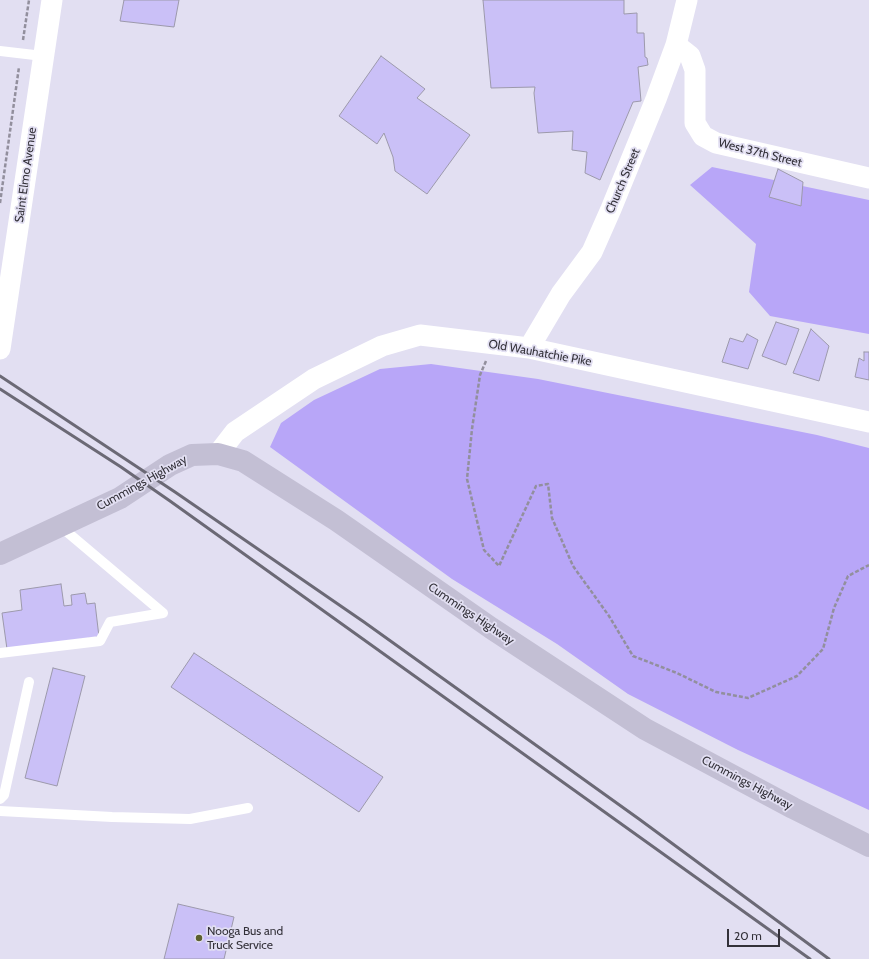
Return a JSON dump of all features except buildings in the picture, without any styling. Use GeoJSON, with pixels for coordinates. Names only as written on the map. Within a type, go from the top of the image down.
{"type":"FeatureCollection","features":[{"type":"Feature","properties":{"kind":"main road","name":"Cummings Highway"},"geometry":{"type":"LineString","coordinates":[[0,554],[120,498],[170,465],[192,455],[218,454],[243,461],[336,520],[491,628],[645,729],[793,808],[869,846]]}},
{"type":"Feature","properties":{"kind":"street","name":"Saint Elmo Avenue"},"geometry":{"type":"LineString","coordinates":[[0,349],[52,0]]}},
{"type":"Feature","properties":{"kind":"street","name":"Church Street"},"geometry":{"type":"LineString","coordinates":[[529,348],[561,294],[592,252],[656,99],[676,45],[687,0]]}},
{"type":"Feature","properties":{"kind":"street","name":"West 37th Street"},"geometry":{"type":"LineString","coordinates":[[676,45],[690,56],[695,70],[695,124],[703,136],[716,143],[869,178]]}},
{"type":"Feature","properties":{"kind":"street","name":"Old Wauhatchie Pike"},"geometry":{"type":"LineString","coordinates":[[218,454],[235,432],[314,378],[382,346],[420,335],[529,348],[869,422]]}},
{"type":"Feature","properties":{"kind":"lane"},"geometry":{"type":"LineString","coordinates":[[0,51],[43,56]]}},
{"type":"Feature","properties":{"kind":"lane"},"geometry":{"type":"LineString","coordinates":[[0,653],[100,641],[110,622],[163,613],[67,522]]}},
{"type":"Feature","properties":{"kind":"lane"},"geometry":{"type":"LineString","coordinates":[[0,799],[4,795],[29,682]]}},
{"type":"Feature","properties":{"kind":"lane"},"geometry":{"type":"LineString","coordinates":[[0,811],[112,817],[190,819],[248,808]]}},
{"type":"Feature","properties":{"kind":"path"},"geometry":{"type":"LineString","coordinates":[[0,203],[28,0]]}},
{"type":"Feature","properties":{"kind":"path"},"geometry":{"type":"LineString","coordinates":[[493,344],[480,375],[472,429],[467,479],[484,550],[500,566],[536,486],[548,484],[552,518],[573,566],[609,616],[633,656],[678,673],[716,692],[748,698],[797,676],[823,649],[834,608],[848,576],[869,565]]}},
{"type":"Feature","properties":{"kind":"shaded area"},"geometry":{"type":"Polygon","coordinates":[[[712,167],[869,200],[869,334],[770,316],[749,292],[756,244],[690,185],[712,167]]]}},
{"type":"Feature","properties":{"kind":"shaded area"},"geometry":{"type":"Polygon","coordinates":[[[431,364],[538,379],[817,435],[869,448],[869,810],[738,750],[628,694],[557,644],[452,579],[270,447],[281,423],[314,400],[380,369],[431,364]]]}},
{"type":"Feature","properties":{"kind":"railway"},"geometry":{"type":"LineString","coordinates":[[0,376],[175,492],[364,622],[639,819],[829,959]]}},
{"type":"Feature","properties":{"kind":"railway"},"geometry":{"type":"LineString","coordinates":[[0,389],[121,467],[170,501],[810,959]]}},
{"type":"Feature","properties":{"kind":"place","name":"Nooga Bus and Truck Service"},"geometry":{"type":"Point","coordinates":[199,938]}}]}
